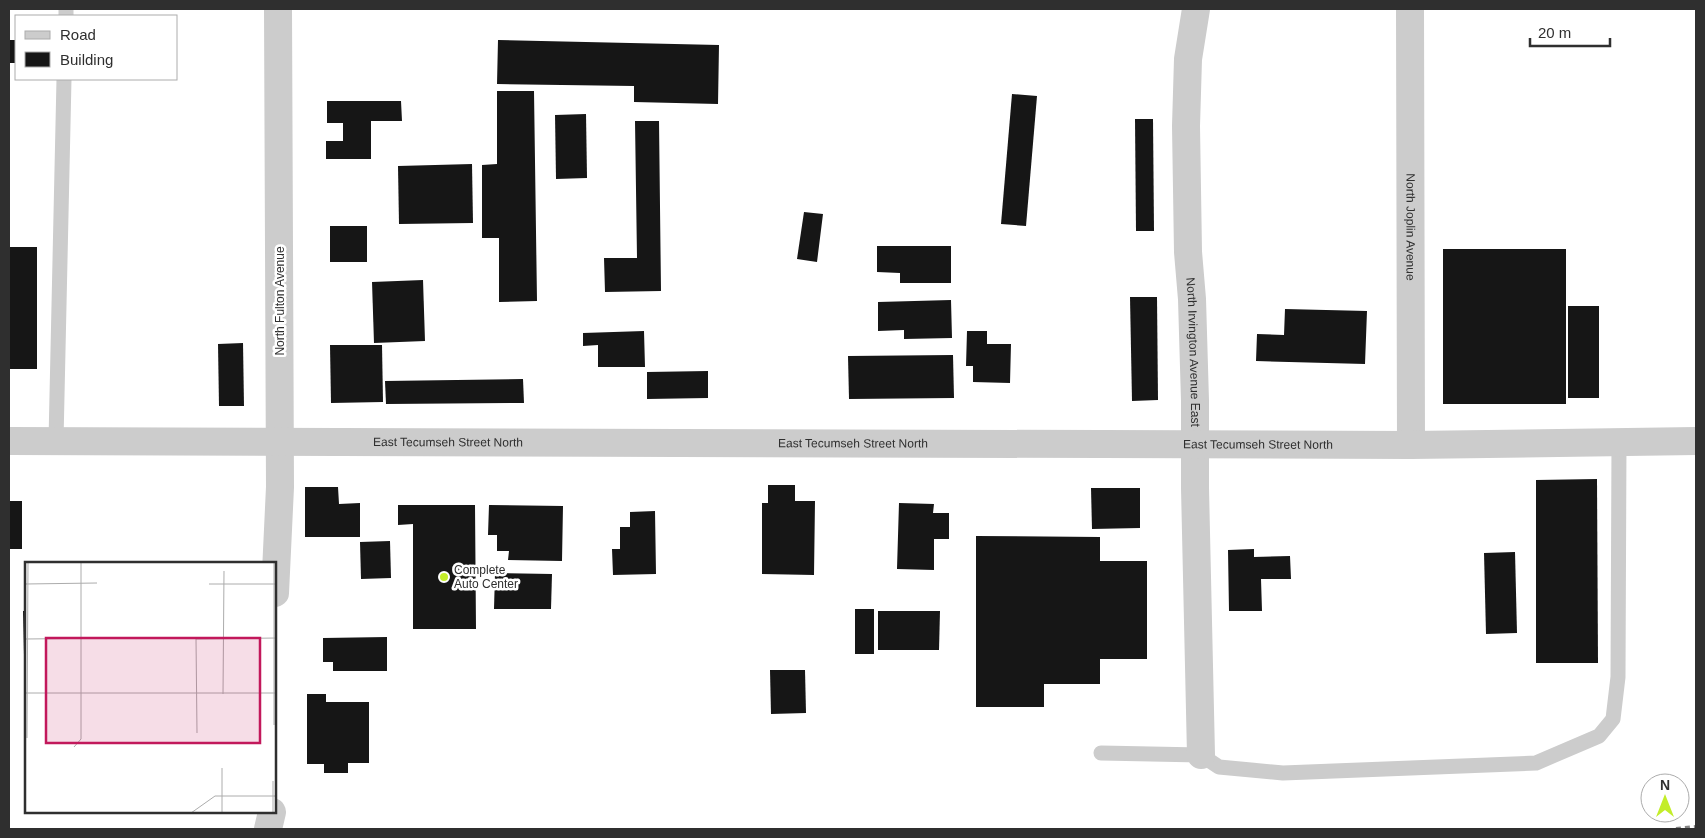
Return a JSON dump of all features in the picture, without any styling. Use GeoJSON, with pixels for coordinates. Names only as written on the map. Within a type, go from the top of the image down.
{"type":"FeatureCollection","features":[{"type":"Feature","properties":{"kind":"street","name":"North Fulton Avenue"},"geometry":{"type":"LineString","coordinates":[[276,572],[280,487],[278,9]]}},
{"type":"Feature","properties":{"kind":"street","name":"North Irvington Avenue East"},"geometry":{"type":"LineString","coordinates":[[1196,9],[1188,59],[1186,126],[1188,252],[1192,298],[1201,755]]}},
{"type":"Feature","properties":{"kind":"street","name":"North Joplin Avenue"},"geometry":{"type":"LineString","coordinates":[[1410,9],[1410,445]]}},
{"type":"Feature","properties":{"kind":"street","name":"East Tecumseh Street North"},"geometry":{"type":"LineString","coordinates":[[9,441],[1410,445],[1696,441]]}},
{"type":"Feature","properties":{"kind":"street"},"geometry":{"type":"LineString","coordinates":[[268,829],[272,813]]}},
{"type":"Feature","properties":{"kind":"lane"},"geometry":{"type":"LineString","coordinates":[[56,441],[64,80]]}},
{"type":"Feature","properties":{"kind":"lane"},"geometry":{"type":"LineString","coordinates":[[1101,753],[1201,755],[1219,767],[1283,773],[1536,763],[1599,736],[1613,719],[1618,677],[1619,442]]}},
{"type":"Feature","properties":{"kind":"building"},"geometry":{"type":"Polygon","coordinates":[[[9,40],[15,40],[15,63],[9,63],[9,40]]]}},
{"type":"Feature","properties":{"kind":"building"},"geometry":{"type":"Polygon","coordinates":[[[498,40],[719,45],[718,104],[634,102],[634,86],[497,84],[498,40]]]}},
{"type":"Feature","properties":{"kind":"building"},"geometry":{"type":"Polygon","coordinates":[[[497,91],[534,91],[537,301],[499,302],[499,238],[482,238],[482,165],[497,164],[497,91]]]}},
{"type":"Feature","properties":{"kind":"building"},"geometry":{"type":"Polygon","coordinates":[[[1012,94],[1037,96],[1026,226],[1001,224],[1012,94]]]}},
{"type":"Feature","properties":{"kind":"building"},"geometry":{"type":"Polygon","coordinates":[[[327,101],[401,101],[402,121],[371,121],[371,159],[326,159],[326,141],[343,141],[343,123],[327,123],[327,101]]]}},
{"type":"Feature","properties":{"kind":"building"},"geometry":{"type":"Polygon","coordinates":[[[586,114],[587,178],[556,179],[555,115],[586,114]]]}},
{"type":"Feature","properties":{"kind":"building"},"geometry":{"type":"Polygon","coordinates":[[[1135,119],[1153,119],[1154,231],[1136,231],[1135,119]]]}},
{"type":"Feature","properties":{"kind":"building"},"geometry":{"type":"Polygon","coordinates":[[[635,121],[659,121],[661,291],[605,292],[604,258],[637,258],[635,121]]]}},
{"type":"Feature","properties":{"kind":"building"},"geometry":{"type":"Polygon","coordinates":[[[472,164],[473,223],[399,224],[398,166],[472,164]]]}},
{"type":"Feature","properties":{"kind":"building"},"geometry":{"type":"Polygon","coordinates":[[[804,212],[823,214],[817,262],[797,259],[804,212]]]}},
{"type":"Feature","properties":{"kind":"building"},"geometry":{"type":"Polygon","coordinates":[[[330,226],[367,226],[367,262],[330,262],[330,226]]]}},
{"type":"Feature","properties":{"kind":"building"},"geometry":{"type":"Polygon","coordinates":[[[877,246],[951,246],[951,283],[900,283],[900,273],[877,272],[877,246]]]}},
{"type":"Feature","properties":{"kind":"building"},"geometry":{"type":"Polygon","coordinates":[[[9,247],[37,247],[37,369],[9,369],[9,247]]]}},
{"type":"Feature","properties":{"kind":"building"},"geometry":{"type":"Polygon","coordinates":[[[1443,249],[1566,249],[1566,404],[1443,404],[1443,249]]]}},
{"type":"Feature","properties":{"kind":"building"},"geometry":{"type":"Polygon","coordinates":[[[423,280],[425,341],[374,343],[372,282],[423,280]]]}},
{"type":"Feature","properties":{"kind":"building"},"geometry":{"type":"Polygon","coordinates":[[[1130,297],[1157,297],[1158,400],[1132,401],[1130,297]]]}},
{"type":"Feature","properties":{"kind":"building"},"geometry":{"type":"Polygon","coordinates":[[[951,300],[952,338],[904,339],[904,330],[878,331],[878,302],[951,300]]]}},
{"type":"Feature","properties":{"kind":"building"},"geometry":{"type":"Polygon","coordinates":[[[1568,306],[1599,306],[1599,398],[1568,398],[1568,306]]]}},
{"type":"Feature","properties":{"kind":"building"},"geometry":{"type":"Polygon","coordinates":[[[1285,309],[1367,311],[1365,364],[1256,361],[1257,334],[1284,335],[1285,309]]]}},
{"type":"Feature","properties":{"kind":"building"},"geometry":{"type":"Polygon","coordinates":[[[644,331],[645,367],[598,367],[598,345],[583,346],[583,333],[644,331]]]}},
{"type":"Feature","properties":{"kind":"building"},"geometry":{"type":"Polygon","coordinates":[[[967,331],[987,331],[987,344],[1011,344],[1010,383],[973,382],[973,366],[966,366],[967,331]]]}},
{"type":"Feature","properties":{"kind":"building"},"geometry":{"type":"Polygon","coordinates":[[[243,343],[244,406],[219,406],[218,344],[243,343]]]}},
{"type":"Feature","properties":{"kind":"building"},"geometry":{"type":"Polygon","coordinates":[[[330,345],[382,345],[383,402],[331,403],[330,345]]]}},
{"type":"Feature","properties":{"kind":"building"},"geometry":{"type":"Polygon","coordinates":[[[953,355],[954,398],[849,399],[848,356],[953,355]]]}},
{"type":"Feature","properties":{"kind":"building"},"geometry":{"type":"Polygon","coordinates":[[[708,371],[708,398],[647,399],[647,372],[708,371]]]}},
{"type":"Feature","properties":{"kind":"building"},"geometry":{"type":"Polygon","coordinates":[[[523,379],[524,403],[386,404],[385,381],[523,379]]]}},
{"type":"Feature","properties":{"kind":"building"},"geometry":{"type":"Polygon","coordinates":[[[1597,479],[1598,663],[1536,663],[1536,480],[1597,479]]]}},
{"type":"Feature","properties":{"kind":"building"},"geometry":{"type":"Polygon","coordinates":[[[768,485],[795,485],[795,501],[815,501],[814,575],[762,574],[762,503],[768,503],[768,485]]]}},
{"type":"Feature","properties":{"kind":"building"},"geometry":{"type":"Polygon","coordinates":[[[305,487],[338,487],[339,504],[360,503],[360,537],[305,537],[305,487]]]}},
{"type":"Feature","properties":{"kind":"building"},"geometry":{"type":"Polygon","coordinates":[[[1091,488],[1140,488],[1140,528],[1092,529],[1091,488]]]}},
{"type":"Feature","properties":{"kind":"building"},"geometry":{"type":"Polygon","coordinates":[[[9,501],[22,501],[22,549],[9,549],[9,501]]]}},
{"type":"Feature","properties":{"kind":"building"},"geometry":{"type":"Polygon","coordinates":[[[899,503],[934,504],[933,513],[949,513],[949,539],[934,539],[934,570],[897,569],[899,503]]]}},
{"type":"Feature","properties":{"kind":"building","name":"Complete Auto Center"},"geometry":{"type":"Polygon","coordinates":[[[398,505],[475,505],[476,629],[413,629],[413,524],[398,525],[398,505]]]}},
{"type":"Feature","properties":{"kind":"building"},"geometry":{"type":"Polygon","coordinates":[[[489,505],[563,506],[562,561],[508,560],[509,551],[497,551],[497,535],[488,535],[489,505]]]}},
{"type":"Feature","properties":{"kind":"building"},"geometry":{"type":"Polygon","coordinates":[[[655,511],[656,574],[613,575],[612,549],[620,549],[620,527],[630,527],[630,512],[655,511]]]}},
{"type":"Feature","properties":{"kind":"building"},"geometry":{"type":"Polygon","coordinates":[[[976,536],[1100,537],[1100,561],[1147,561],[1147,659],[1100,659],[1100,684],[1044,684],[1044,707],[976,707],[976,536]]]}},
{"type":"Feature","properties":{"kind":"building"},"geometry":{"type":"Polygon","coordinates":[[[390,541],[391,578],[361,579],[360,542],[390,541]]]}},
{"type":"Feature","properties":{"kind":"building"},"geometry":{"type":"Polygon","coordinates":[[[1254,549],[1254,557],[1290,556],[1291,579],[1261,579],[1262,611],[1229,611],[1228,550],[1254,549]]]}},
{"type":"Feature","properties":{"kind":"building"},"geometry":{"type":"Polygon","coordinates":[[[1515,552],[1517,633],[1486,634],[1484,553],[1515,552]]]}},
{"type":"Feature","properties":{"kind":"building"},"geometry":{"type":"Polygon","coordinates":[[[495,573],[552,574],[551,609],[494,609],[495,573]]]}},
{"type":"Feature","properties":{"kind":"building"},"geometry":{"type":"Polygon","coordinates":[[[855,609],[874,609],[874,654],[855,654],[855,609]]]}},
{"type":"Feature","properties":{"kind":"building"},"geometry":{"type":"Polygon","coordinates":[[[23,611],[25,611],[25,655],[23,611]]]}},
{"type":"Feature","properties":{"kind":"building"},"geometry":{"type":"Polygon","coordinates":[[[878,611],[940,611],[939,650],[878,650],[878,611]]]}},
{"type":"Feature","properties":{"kind":"building"},"geometry":{"type":"Polygon","coordinates":[[[387,637],[387,671],[333,671],[333,662],[323,662],[323,638],[387,637]]]}},
{"type":"Feature","properties":{"kind":"building"},"geometry":{"type":"Polygon","coordinates":[[[770,670],[805,670],[806,713],[771,714],[770,670]]]}},
{"type":"Feature","properties":{"kind":"building"},"geometry":{"type":"Polygon","coordinates":[[[307,694],[326,694],[326,702],[369,702],[369,763],[348,763],[348,773],[324,773],[324,764],[307,764],[307,694]]]}},
{"type":"Feature","properties":{"kind":"railway"},"geometry":{"type":"LineString","coordinates":[[1676,829],[1696,827]]}},
{"type":"Feature","properties":{"kind":"place","name":"Complete Auto Center"},"geometry":{"type":"Point","coordinates":[444,577]}}]}
